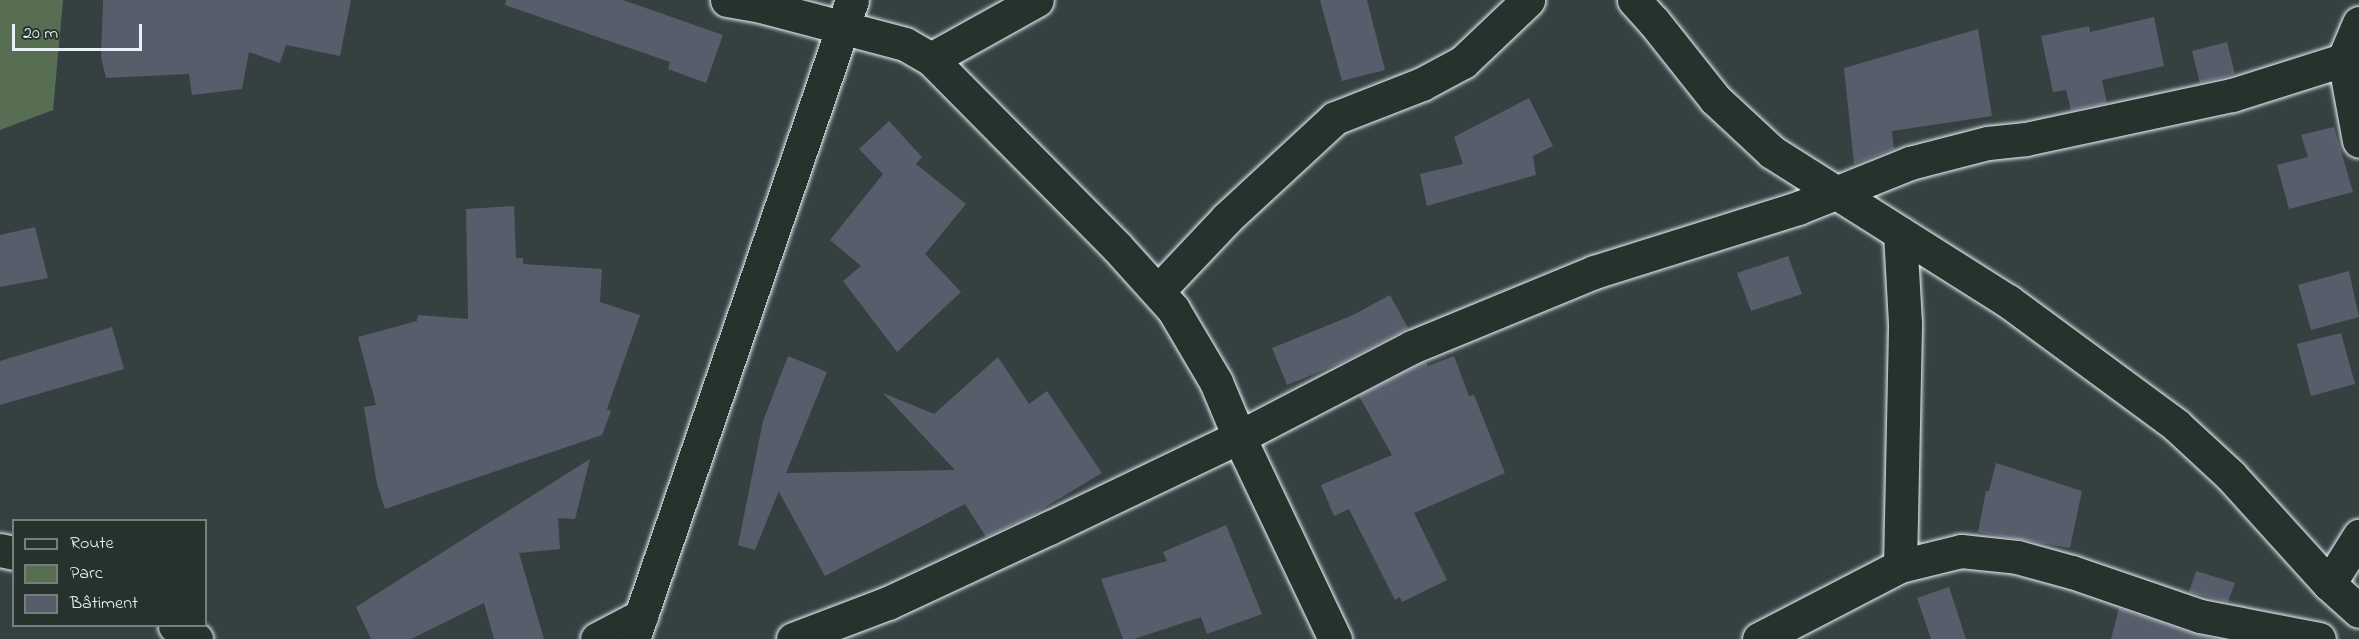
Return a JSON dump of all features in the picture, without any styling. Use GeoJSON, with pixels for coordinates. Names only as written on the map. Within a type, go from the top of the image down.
{"type":"FeatureCollection","features":[{"type":"Feature","properties":{"kind":"street"},"geometry":{"type":"LineString","coordinates":[[727,0],[761,6],[848,14],[931,58],[1158,291],[1173,309],[1216,382],[1239,437],[1335,639]]}},
{"type":"Feature","properties":{"kind":"street"},"geometry":{"type":"LineString","coordinates":[[931,58],[1037,0]]}},
{"type":"Feature","properties":{"kind":"street"},"geometry":{"type":"LineString","coordinates":[[1158,291],[1227,218],[1335,118],[1422,84],[1463,62],[1528,0]]}},
{"type":"Feature","properties":{"kind":"street"},"geometry":{"type":"LineString","coordinates":[[1634,0],[1654,21],[1715,99],[1772,152],[2008,301],[2176,426],[2231,476],[2329,584],[2359,611]]}},
{"type":"Feature","properties":{"kind":"street"},"geometry":{"type":"LineString","coordinates":[[597,639],[637,628],[848,14]]}},
{"type":"Feature","properties":{"kind":"street"},"geometry":{"type":"LineString","coordinates":[[2359,23],[2352,57],[2359,141]]}},
{"type":"Feature","properties":{"kind":"street"},"geometry":{"type":"LineString","coordinates":[[793,639],[888,603],[1239,437],[1412,347],[1594,273],[1798,208],[1910,163],[1988,143],[2026,139],[2232,95],[2352,57]]}},
{"type":"Feature","properties":{"kind":"street"},"geometry":{"type":"LineString","coordinates":[[1900,233],[1905,323],[1900,566]]}},
{"type":"Feature","properties":{"kind":"street"},"geometry":{"type":"LineString","coordinates":[[2329,584],[2359,536]]}},
{"type":"Feature","properties":{"kind":"street"},"geometry":{"type":"LineString","coordinates":[[1759,639],[1900,566],[1961,551],[2018,557],[2082,575],[2200,616],[2319,639]]}},
{"type":"Feature","properties":{"kind":"street"},"geometry":{"type":"LineString","coordinates":[[177,627],[196,639]]}},
{"type":"Feature","properties":{"kind":"green space"},"geometry":{"type":"Polygon","coordinates":[[[0,0],[63,0],[53,110],[0,130],[0,0]]]}},
{"type":"Feature","properties":{"kind":"building"},"geometry":{"type":"Polygon","coordinates":[[[103,0],[351,0],[340,56],[286,45],[280,63],[249,52],[242,89],[192,95],[189,74],[106,78],[101,57],[103,0]]]}},
{"type":"Feature","properties":{"kind":"building"},"geometry":{"type":"Polygon","coordinates":[[[506,0],[623,0],[723,35],[706,83],[668,69],[670,62],[505,5],[506,0]]]}},
{"type":"Feature","properties":{"kind":"building"},"geometry":{"type":"Polygon","coordinates":[[[1320,0],[1367,0],[1385,70],[1342,81],[1320,0]]]}},
{"type":"Feature","properties":{"kind":"building"},"geometry":{"type":"Polygon","coordinates":[[[2154,17],[2164,66],[2102,80],[2107,103],[2071,110],[2066,90],[2053,92],[2041,36],[2089,26],[2090,32],[2154,17]]]}},
{"type":"Feature","properties":{"kind":"building"},"geometry":{"type":"Polygon","coordinates":[[[1978,29],[1992,116],[1892,131],[1894,149],[1854,164],[1844,68],[1978,29]]]}},
{"type":"Feature","properties":{"kind":"building"},"geometry":{"type":"Polygon","coordinates":[[[2227,42],[2235,74],[2200,83],[2192,51],[2227,42]]]}},
{"type":"Feature","properties":{"kind":"building"},"geometry":{"type":"Polygon","coordinates":[[[1529,98],[1553,146],[1533,156],[1536,175],[1427,206],[1420,174],[1463,164],[1454,137],[1529,98]]]}},
{"type":"Feature","properties":{"kind":"building"},"geometry":{"type":"Polygon","coordinates":[[[889,121],[922,157],[916,164],[966,204],[925,254],[961,292],[897,352],[843,281],[861,266],[830,240],[883,174],[859,149],[889,121]]]}},
{"type":"Feature","properties":{"kind":"building"},"geometry":{"type":"Polygon","coordinates":[[[2334,127],[2353,192],[2289,209],[2277,165],[2308,157],[2301,135],[2334,127]]]}},
{"type":"Feature","properties":{"kind":"building"},"geometry":{"type":"Polygon","coordinates":[[[514,206],[516,258],[523,258],[523,264],[602,269],[600,302],[640,315],[607,409],[611,411],[602,435],[385,509],[377,484],[364,407],[376,405],[358,337],[417,321],[418,315],[468,319],[466,209],[514,206]]]}},
{"type":"Feature","properties":{"kind":"building"},"geometry":{"type":"Polygon","coordinates":[[[35,227],[48,278],[0,287],[0,235],[35,227]]]}},
{"type":"Feature","properties":{"kind":"building"},"geometry":{"type":"Polygon","coordinates":[[[1788,256],[1802,294],[1751,311],[1737,273],[1788,256]]]}},
{"type":"Feature","properties":{"kind":"building"},"geometry":{"type":"Polygon","coordinates":[[[2349,271],[2359,317],[2311,330],[2298,285],[2349,271]]]}},
{"type":"Feature","properties":{"kind":"building"},"geometry":{"type":"Polygon","coordinates":[[[1390,295],[1408,328],[1341,363],[1287,385],[1272,348],[1353,315],[1390,295]]]}},
{"type":"Feature","properties":{"kind":"building"},"geometry":{"type":"Polygon","coordinates":[[[112,327],[124,369],[0,405],[0,361],[112,327]]]}},
{"type":"Feature","properties":{"kind":"building"},"geometry":{"type":"Polygon","coordinates":[[[2341,333],[2355,384],[2311,396],[2297,344],[2341,333]]]}},
{"type":"Feature","properties":{"kind":"building"},"geometry":{"type":"Polygon","coordinates":[[[788,356],[827,372],[786,473],[955,470],[883,393],[934,414],[998,357],[1029,404],[1047,391],[1102,473],[1032,515],[986,537],[965,504],[825,576],[779,492],[780,488],[755,550],[738,545],[763,421],[788,356]]]}},
{"type":"Feature","properties":{"kind":"building"},"geometry":{"type":"Polygon","coordinates":[[[1454,356],[1469,396],[1474,395],[1505,473],[1414,513],[1447,580],[1402,602],[1400,597],[1395,600],[1349,509],[1334,516],[1321,485],[1392,455],[1359,396],[1420,364],[1426,362],[1428,366],[1454,356]]]}},
{"type":"Feature","properties":{"kind":"building"},"geometry":{"type":"Polygon","coordinates":[[[590,459],[575,519],[558,518],[560,549],[519,553],[544,639],[494,639],[484,603],[411,639],[371,639],[356,607],[590,459]]]}},
{"type":"Feature","properties":{"kind":"building"},"geometry":{"type":"Polygon","coordinates":[[[1996,463],[2082,491],[2070,548],[1978,532],[1986,491],[1989,491],[1996,463]]]}},
{"type":"Feature","properties":{"kind":"building"},"geometry":{"type":"Polygon","coordinates":[[[1226,525],[1262,614],[1207,634],[1201,617],[1134,639],[1123,639],[1101,579],[1167,561],[1163,552],[1226,525]]]}},
{"type":"Feature","properties":{"kind":"building"},"geometry":{"type":"Polygon","coordinates":[[[2196,571],[2235,583],[2228,602],[2189,592],[2196,571]]]}},
{"type":"Feature","properties":{"kind":"building"},"geometry":{"type":"Polygon","coordinates":[[[1949,587],[1966,639],[1931,639],[1917,598],[1949,587]]]}},
{"type":"Feature","properties":{"kind":"building"},"geometry":{"type":"Polygon","coordinates":[[[2119,608],[2194,634],[2218,639],[2111,639],[2119,608]]]}}]}
